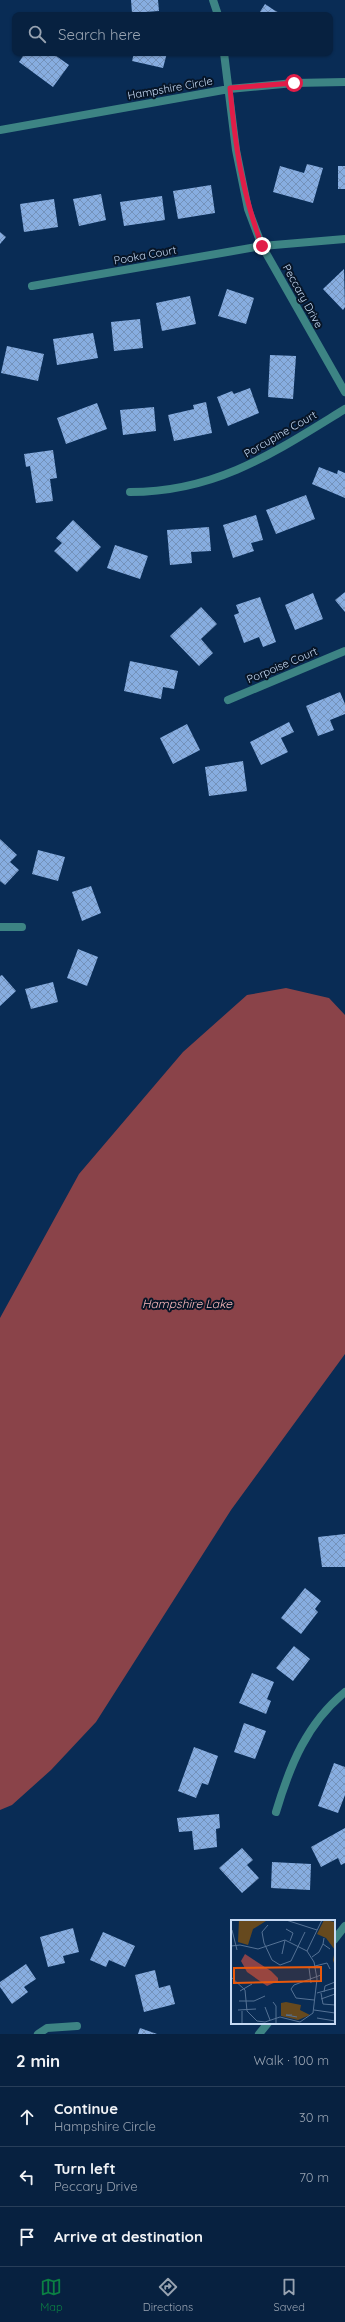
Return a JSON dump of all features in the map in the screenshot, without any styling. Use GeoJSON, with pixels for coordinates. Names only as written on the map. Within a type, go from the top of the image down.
{"type":"FeatureCollection","features":[{"type":"Feature","properties":{"kind":"street"},"geometry":{"type":"LineString","coordinates":[[212,0],[217,12]]}},
{"type":"Feature","properties":{"kind":"street","name":"Peccary Drive"},"geometry":{"type":"LineString","coordinates":[[225,56],[230,88],[234,136],[248,209],[262,246],[345,392]]}},
{"type":"Feature","properties":{"kind":"street","name":"Hampshire Circle"},"geometry":{"type":"LineString","coordinates":[[0,130],[230,88],[294,83],[345,82]]}},
{"type":"Feature","properties":{"kind":"street","name":"Pooka Court"},"geometry":{"type":"LineString","coordinates":[[32,286],[262,246],[345,239]]}},
{"type":"Feature","properties":{"kind":"street","name":"Porcupine Court"},"geometry":{"type":"LineString","coordinates":[[130,492],[154,492],[230,474],[277,451],[345,408]]}},
{"type":"Feature","properties":{"kind":"street","name":"Porpoise Court"},"geometry":{"type":"LineString","coordinates":[[228,700],[345,650]]}},
{"type":"Feature","properties":{"kind":"street"},"geometry":{"type":"LineString","coordinates":[[0,927],[22,927]]}},
{"type":"Feature","properties":{"kind":"street"},"geometry":{"type":"LineString","coordinates":[[276,1812],[288,1775],[304,1740],[322,1713],[345,1692]]}},
{"type":"Feature","properties":{"kind":"street"},"geometry":{"type":"LineString","coordinates":[[335,1939],[345,1926]]}},
{"type":"Feature","properties":{"kind":"street"},"geometry":{"type":"LineString","coordinates":[[259,2034],[267,2024]]}},
{"type":"Feature","properties":{"kind":"street"},"geometry":{"type":"LineString","coordinates":[[38,2034],[47,2028],[77,2026]]}},
{"type":"Feature","properties":{"kind":"water","name":"Hampshire Lake"},"geometry":{"type":"Polygon","coordinates":[[[286,988],[329,998],[345,1015],[345,1354],[231,1510],[96,1722],[51,1770],[12,1805],[0,1810],[0,1318],[79,1174],[183,1052],[247,995],[286,988]]]}},
{"type":"Feature","properties":{"kind":"building"},"geometry":{"type":"Polygon","coordinates":[[[131,0],[158,0],[159,11],[132,12],[131,0]]]}},
{"type":"Feature","properties":{"kind":"building"},"geometry":{"type":"Polygon","coordinates":[[[265,4],[278,12],[260,12],[265,4]]]}},
{"type":"Feature","properties":{"kind":"building"},"geometry":{"type":"Polygon","coordinates":[[[23,56],[56,56],[69,65],[53,87],[19,62],[23,56]]]}},
{"type":"Feature","properties":{"kind":"building"},"geometry":{"type":"Polygon","coordinates":[[[133,56],[166,56],[163,68],[132,61],[133,56]]]}},
{"type":"Feature","properties":{"kind":"building"},"geometry":{"type":"Polygon","coordinates":[[[307,164],[323,168],[313,203],[273,192],[280,166],[304,173],[307,164]]]}},
{"type":"Feature","properties":{"kind":"building"},"geometry":{"type":"Polygon","coordinates":[[[338,166],[345,166],[345,189],[338,189],[338,166]]]}},
{"type":"Feature","properties":{"kind":"building"},"geometry":{"type":"Polygon","coordinates":[[[211,185],[215,213],[178,219],[173,191],[211,185]]]}},
{"type":"Feature","properties":{"kind":"building"},"geometry":{"type":"Polygon","coordinates":[[[101,194],[106,220],[79,226],[73,199],[101,194]]]}},
{"type":"Feature","properties":{"kind":"building"},"geometry":{"type":"Polygon","coordinates":[[[162,196],[165,220],[124,226],[120,202],[162,196]]]}},
{"type":"Feature","properties":{"kind":"building"},"geometry":{"type":"Polygon","coordinates":[[[54,199],[58,227],[24,232],[20,204],[54,199]]]}},
{"type":"Feature","properties":{"kind":"building"},"geometry":{"type":"Polygon","coordinates":[[[0,232],[6,237],[0,244],[0,232]]]}},
{"type":"Feature","properties":{"kind":"building"},"geometry":{"type":"Polygon","coordinates":[[[344,269],[345,307],[343,310],[323,289],[344,269]]]}},
{"type":"Feature","properties":{"kind":"building"},"geometry":{"type":"Polygon","coordinates":[[[227,289],[254,298],[246,324],[218,316],[227,289]]]}},
{"type":"Feature","properties":{"kind":"building"},"geometry":{"type":"Polygon","coordinates":[[[190,296],[196,324],[162,331],[156,303],[190,296]]]}},
{"type":"Feature","properties":{"kind":"building"},"geometry":{"type":"Polygon","coordinates":[[[140,319],[143,348],[114,351],[111,322],[140,319]]]}},
{"type":"Feature","properties":{"kind":"building"},"geometry":{"type":"Polygon","coordinates":[[[93,333],[98,358],[57,365],[53,339],[93,333]]]}},
{"type":"Feature","properties":{"kind":"building"},"geometry":{"type":"Polygon","coordinates":[[[7,346],[44,354],[38,381],[1,373],[7,346]]]}},
{"type":"Feature","properties":{"kind":"building"},"geometry":{"type":"Polygon","coordinates":[[[270,355],[296,356],[293,399],[268,397],[270,355]]]}},
{"type":"Feature","properties":{"kind":"building"},"geometry":{"type":"Polygon","coordinates":[[[250,388],[259,413],[228,426],[217,397],[232,391],[234,394],[250,388]]]}},
{"type":"Feature","properties":{"kind":"building"},"geometry":{"type":"Polygon","coordinates":[[[206,402],[212,433],[174,441],[168,415],[194,409],[193,405],[206,402]]]}},
{"type":"Feature","properties":{"kind":"building"},"geometry":{"type":"Polygon","coordinates":[[[97,403],[107,429],[66,444],[57,418],[97,403]]]}},
{"type":"Feature","properties":{"kind":"building"},"geometry":{"type":"Polygon","coordinates":[[[154,407],[156,431],[123,435],[120,410],[154,407]]]}},
{"type":"Feature","properties":{"kind":"building"},"geometry":{"type":"Polygon","coordinates":[[[53,450],[57,478],[50,479],[53,501],[36,503],[30,466],[26,467],[24,454],[53,450]]]}},
{"type":"Feature","properties":{"kind":"building"},"geometry":{"type":"Polygon","coordinates":[[[319,467],[337,474],[338,470],[345,473],[345,498],[312,484],[319,467]]]}},
{"type":"Feature","properties":{"kind":"building"},"geometry":{"type":"Polygon","coordinates":[[[306,495],[315,519],[276,534],[266,510],[306,495]]]}},
{"type":"Feature","properties":{"kind":"building"},"geometry":{"type":"Polygon","coordinates":[[[256,515],[263,540],[251,543],[254,551],[233,558],[223,525],[256,515]]]}},
{"type":"Feature","properties":{"kind":"building"},"geometry":{"type":"Polygon","coordinates":[[[73,520],[101,547],[77,572],[54,551],[62,543],[56,538],[73,520]]]}},
{"type":"Feature","properties":{"kind":"building"},"geometry":{"type":"Polygon","coordinates":[[[209,527],[211,551],[191,552],[192,563],[170,565],[167,530],[209,527]]]}},
{"type":"Feature","properties":{"kind":"building"},"geometry":{"type":"Polygon","coordinates":[[[115,545],[148,556],[140,579],[107,568],[115,545]]]}},
{"type":"Feature","properties":{"kind":"building"},"geometry":{"type":"Polygon","coordinates":[[[345,592],[345,612],[335,600],[345,592]]]}},
{"type":"Feature","properties":{"kind":"building"},"geometry":{"type":"Polygon","coordinates":[[[313,593],[323,619],[295,630],[285,605],[313,593]]]}},
{"type":"Feature","properties":{"kind":"building"},"geometry":{"type":"Polygon","coordinates":[[[260,597],[276,642],[263,647],[259,637],[244,643],[234,615],[239,613],[236,605],[260,597]]]}},
{"type":"Feature","properties":{"kind":"building"},"geometry":{"type":"Polygon","coordinates":[[[201,607],[217,624],[201,639],[213,653],[199,666],[170,636],[201,607]]]}},
{"type":"Feature","properties":{"kind":"building"},"geometry":{"type":"Polygon","coordinates":[[[130,661],[178,671],[174,689],[163,687],[161,699],[124,691],[130,661]]]}},
{"type":"Feature","properties":{"kind":"building"},"geometry":{"type":"Polygon","coordinates":[[[340,692],[345,704],[345,714],[330,720],[334,730],[318,736],[306,706],[340,692]]]}},
{"type":"Feature","properties":{"kind":"building"},"geometry":{"type":"Polygon","coordinates":[[[289,722],[294,732],[281,738],[288,752],[261,765],[250,742],[289,722]]]}},
{"type":"Feature","properties":{"kind":"building"},"geometry":{"type":"Polygon","coordinates":[[[187,724],[200,750],[173,764],[160,738],[187,724]]]}},
{"type":"Feature","properties":{"kind":"building"},"geometry":{"type":"Polygon","coordinates":[[[243,761],[247,791],[209,796],[205,767],[243,761]]]}},
{"type":"Feature","properties":{"kind":"building"},"geometry":{"type":"Polygon","coordinates":[[[0,839],[17,855],[10,862],[19,870],[5,885],[0,881],[0,839]]]}},
{"type":"Feature","properties":{"kind":"building"},"geometry":{"type":"Polygon","coordinates":[[[38,850],[65,857],[58,881],[32,874],[38,850]]]}},
{"type":"Feature","properties":{"kind":"building"},"geometry":{"type":"Polygon","coordinates":[[[91,886],[101,913],[82,921],[72,892],[91,886]]]}},
{"type":"Feature","properties":{"kind":"building"},"geometry":{"type":"Polygon","coordinates":[[[78,949],[98,957],[87,986],[67,978],[78,949]]]}},
{"type":"Feature","properties":{"kind":"building"},"geometry":{"type":"Polygon","coordinates":[[[2,975],[16,991],[0,1006],[0,976],[2,975]]]}},
{"type":"Feature","properties":{"kind":"building"},"geometry":{"type":"Polygon","coordinates":[[[53,982],[58,1002],[31,1009],[25,989],[53,982]]]}},
{"type":"Feature","properties":{"kind":"building"},"geometry":{"type":"Polygon","coordinates":[[[345,1534],[345,1567],[322,1567],[318,1537],[345,1534]]]}},
{"type":"Feature","properties":{"kind":"building"},"geometry":{"type":"Polygon","coordinates":[[[305,1588],[321,1601],[315,1609],[318,1612],[301,1634],[281,1618],[305,1588]]]}},
{"type":"Feature","properties":{"kind":"building"},"geometry":{"type":"Polygon","coordinates":[[[294,1646],[310,1659],[293,1681],[276,1668],[294,1646]]]}},
{"type":"Feature","properties":{"kind":"building"},"geometry":{"type":"Polygon","coordinates":[[[252,1673],[274,1682],[267,1699],[271,1701],[266,1714],[239,1703],[252,1673]]]}},
{"type":"Feature","properties":{"kind":"building"},"geometry":{"type":"Polygon","coordinates":[[[244,1723],[266,1731],[255,1759],[234,1752],[244,1723]]]}},
{"type":"Feature","properties":{"kind":"building"},"geometry":{"type":"Polygon","coordinates":[[[194,1747],[218,1756],[208,1785],[202,1783],[196,1798],[178,1791],[194,1747]]]}},
{"type":"Feature","properties":{"kind":"building"},"geometry":{"type":"Polygon","coordinates":[[[334,1763],[345,1767],[345,1795],[338,1813],[318,1806],[334,1763]]]}},
{"type":"Feature","properties":{"kind":"building"},"geometry":{"type":"Polygon","coordinates":[[[219,1814],[220,1828],[216,1829],[217,1847],[194,1850],[192,1831],[179,1832],[177,1818],[219,1814]]]}},
{"type":"Feature","properties":{"kind":"building"},"geometry":{"type":"Polygon","coordinates":[[[345,1828],[345,1863],[341,1865],[338,1858],[321,1867],[311,1847],[345,1828]]]}},
{"type":"Feature","properties":{"kind":"building"},"geometry":{"type":"Polygon","coordinates":[[[242,1848],[253,1860],[247,1865],[259,1878],[242,1893],[219,1868],[242,1848]]]}},
{"type":"Feature","properties":{"kind":"building"},"geometry":{"type":"Polygon","coordinates":[[[272,1862],[311,1864],[310,1890],[271,1888],[272,1862]]]}},
{"type":"Feature","properties":{"kind":"building"},"geometry":{"type":"Polygon","coordinates":[[[73,1928],[79,1952],[63,1956],[65,1963],[48,1967],[40,1937],[73,1928]]]}},
{"type":"Feature","properties":{"kind":"building"},"geometry":{"type":"Polygon","coordinates":[[[103,1932],[135,1946],[125,1967],[109,1960],[106,1967],[90,1960],[103,1932]]]}},
{"type":"Feature","properties":{"kind":"building"},"geometry":{"type":"Polygon","coordinates":[[[26,1964],[36,1979],[24,1987],[28,1992],[12,2004],[0,1987],[0,1982],[26,1964]]]}},
{"type":"Feature","properties":{"kind":"building"},"geometry":{"type":"Polygon","coordinates":[[[155,1970],[159,1988],[170,1985],[175,2004],[144,2012],[135,1975],[155,1970]]]}},
{"type":"Feature","properties":{"kind":"building"},"geometry":{"type":"Polygon","coordinates":[[[140,2028],[157,2034],[138,2034],[140,2028]]]}},
{"type":"Feature","properties":{"kind":"route"},"geometry":{"type":"LineString","coordinates":[[262,246],[248,209],[241,178],[233,129],[230,88],[294,83]]}}]}
